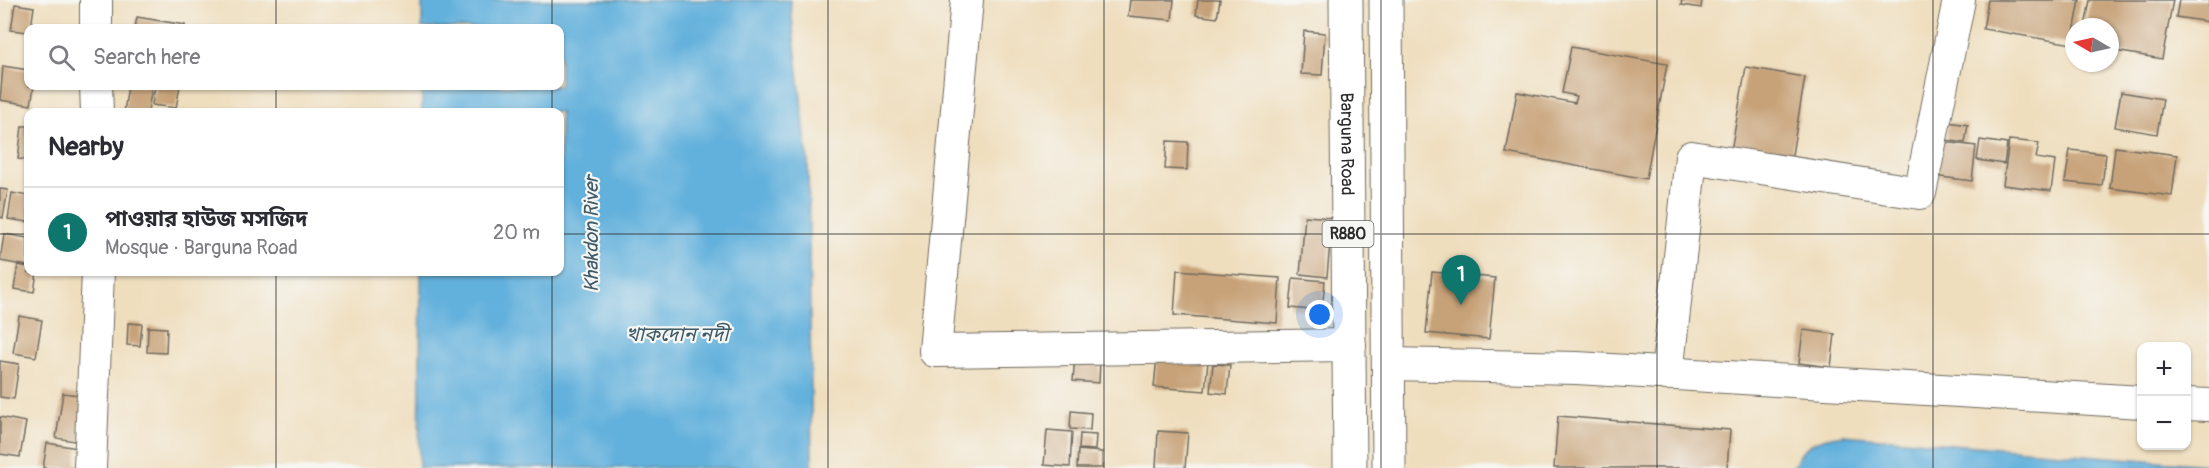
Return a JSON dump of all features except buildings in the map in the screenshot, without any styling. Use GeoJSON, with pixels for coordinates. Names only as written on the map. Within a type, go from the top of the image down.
{"type":"FeatureCollection","features":[{"type":"Feature","properties":{"kind":"main road","name":"Barguna Road"},"geometry":{"type":"LineString","coordinates":[[1346,0],[1350,468]]}},
{"type":"Feature","properties":{"kind":"main road","name":"R880"},"geometry":{"type":"LineString","coordinates":[[1386,0],[1389,468]]}},
{"type":"Feature","properties":{"kind":"street"},"geometry":{"type":"LineString","coordinates":[[96,0],[96,24]]}},
{"type":"Feature","properties":{"kind":"street"},"geometry":{"type":"LineString","coordinates":[[967,0],[935,351],[1350,345]]}},
{"type":"Feature","properties":{"kind":"street"},"geometry":{"type":"LineString","coordinates":[[1667,374],[1691,157],[1920,193],[1959,0]]}},
{"type":"Feature","properties":{"kind":"street"},"geometry":{"type":"LineString","coordinates":[[96,90],[97,108]]}},
{"type":"Feature","properties":{"kind":"street"},"geometry":{"type":"LineString","coordinates":[[90,468],[98,276]]}},
{"type":"Feature","properties":{"kind":"street"},"geometry":{"type":"LineString","coordinates":[[1389,364],[1577,368],[2137,402]]}},
{"type":"Feature","properties":{"kind":"street"},"geometry":{"type":"LineString","coordinates":[[2191,404],[2209,405]]}},
{"type":"Feature","properties":{"kind":"water","name":"খাকদোন নদী"},"geometry":{"type":"Polygon","coordinates":[[[422,0],[790,0],[808,162],[812,468],[419,468],[421,276],[564,276],[564,108],[422,108],[422,90],[564,90],[564,24],[422,24],[422,0]]]}},
{"type":"Feature","properties":{"kind":"water"},"geometry":{"type":"Polygon","coordinates":[[[1843,435],[2209,465],[2209,468],[1793,468],[1802,452],[1812,443],[1843,435]]]}},
{"type":"Feature","properties":{"kind":"place","name":"পাওয়ার হাউজ মসজিদ"},"geometry":{"type":"Point","coordinates":[1461,305]}},
{"type":"Feature","properties":{"kind":"water label","name":"Khakdon River"},"geometry":{"type":"Point","coordinates":[591,234]}}]}
